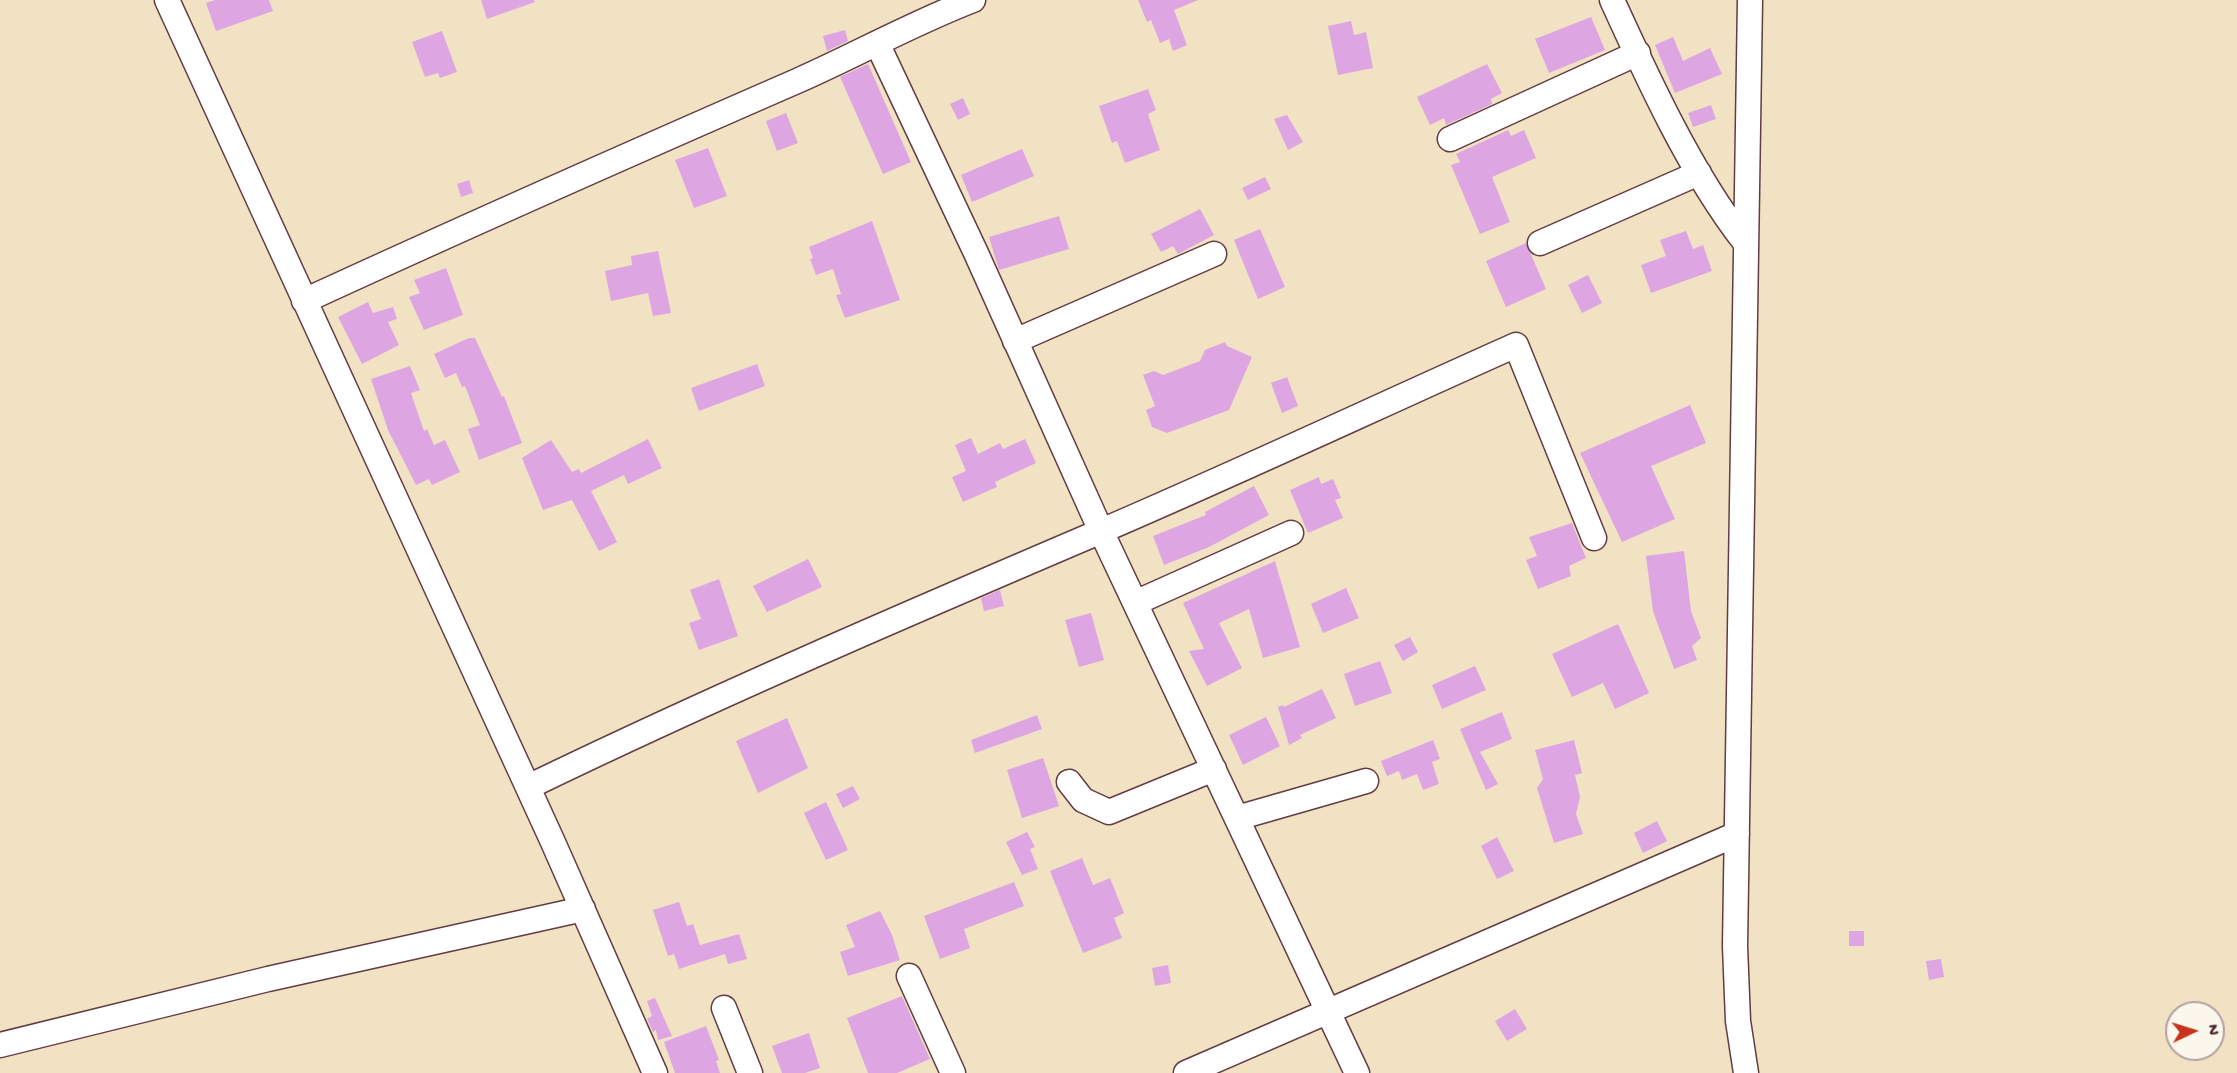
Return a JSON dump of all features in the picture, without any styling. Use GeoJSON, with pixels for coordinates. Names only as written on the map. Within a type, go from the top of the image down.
{"type":"FeatureCollection","features":[{"type":"Feature","properties":{"kind":"street"},"geometry":{"type":"LineString","coordinates":[[167,0],[528,787],[655,1073]]}},
{"type":"Feature","properties":{"kind":"street"},"geometry":{"type":"LineString","coordinates":[[304,301],[877,43],[928,17],[974,0]]}},
{"type":"Feature","properties":{"kind":"street"},"geometry":{"type":"LineString","coordinates":[[1612,0],[1699,173],[1722,212],[1744,241]]}},
{"type":"Feature","properties":{"kind":"street"},"geometry":{"type":"LineString","coordinates":[[1746,1073],[1738,1021],[1735,966],[1744,241],[1750,0]]}},
{"type":"Feature","properties":{"kind":"street"},"geometry":{"type":"LineString","coordinates":[[877,43],[1101,531],[1357,1073]]}},
{"type":"Feature","properties":{"kind":"street"},"geometry":{"type":"LineString","coordinates":[[1450,139],[1638,53]]}},
{"type":"Feature","properties":{"kind":"street"},"geometry":{"type":"LineString","coordinates":[[1540,243],[1699,173]]}},
{"type":"Feature","properties":{"kind":"street"},"geometry":{"type":"LineString","coordinates":[[1015,341],[1214,254]]}},
{"type":"Feature","properties":{"kind":"street"},"geometry":{"type":"LineString","coordinates":[[528,787],[666,720],[953,593],[1101,531],[1516,345],[1594,538]]}},
{"type":"Feature","properties":{"kind":"street"},"geometry":{"type":"LineString","coordinates":[[1135,603],[1291,533]]}},
{"type":"Feature","properties":{"kind":"street"},"geometry":{"type":"LineString","coordinates":[[1069,783],[1083,800],[1109,812],[1214,769]]}},
{"type":"Feature","properties":{"kind":"street"},"geometry":{"type":"LineString","coordinates":[[1237,818],[1366,781]]}},
{"type":"Feature","properties":{"kind":"street"},"geometry":{"type":"LineString","coordinates":[[1186,1073],[1328,1009],[1737,834]]}},
{"type":"Feature","properties":{"kind":"street"},"geometry":{"type":"LineString","coordinates":[[0,1045],[268,979],[583,909]]}},
{"type":"Feature","properties":{"kind":"street"},"geometry":{"type":"LineString","coordinates":[[909,976],[953,1073]]}},
{"type":"Feature","properties":{"kind":"street"},"geometry":{"type":"LineString","coordinates":[[724,1008],[750,1073]]}},
{"type":"Feature","properties":{"kind":"building"},"geometry":{"type":"Polygon","coordinates":[[[215,0],[269,0],[273,11],[216,31],[206,3],[215,0]]]}},
{"type":"Feature","properties":{"kind":"building"},"geometry":{"type":"Polygon","coordinates":[[[481,0],[534,0],[535,2],[487,19],[481,0]]]}},
{"type":"Feature","properties":{"kind":"building"},"geometry":{"type":"Polygon","coordinates":[[[1138,0],[1198,0],[1174,10],[1187,45],[1173,51],[1169,39],[1160,43],[1151,20],[1147,22],[1138,0]]]}},
{"type":"Feature","properties":{"kind":"building"},"geometry":{"type":"Polygon","coordinates":[[[1591,17],[1605,50],[1549,73],[1535,39],[1591,17]]]}},
{"type":"Feature","properties":{"kind":"building"},"geometry":{"type":"Polygon","coordinates":[[[1351,21],[1354,35],[1366,32],[1373,68],[1338,75],[1328,26],[1351,21]]]}},
{"type":"Feature","properties":{"kind":"building"},"geometry":{"type":"Polygon","coordinates":[[[845,30],[848,41],[827,51],[823,36],[845,30]]]}},
{"type":"Feature","properties":{"kind":"building"},"geometry":{"type":"Polygon","coordinates":[[[442,31],[457,72],[440,78],[438,73],[425,77],[412,42],[442,31]]]}},
{"type":"Feature","properties":{"kind":"building"},"geometry":{"type":"Polygon","coordinates":[[[1673,37],[1683,61],[1710,48],[1722,74],[1675,93],[1655,45],[1673,37]]]}},
{"type":"Feature","properties":{"kind":"building"},"geometry":{"type":"Polygon","coordinates":[[[868,64],[911,162],[883,174],[840,77],[868,64]]]}},
{"type":"Feature","properties":{"kind":"building"},"geometry":{"type":"Polygon","coordinates":[[[1487,64],[1502,93],[1491,99],[1492,104],[1446,125],[1444,118],[1430,125],[1417,97],[1487,64]]]}},
{"type":"Feature","properties":{"kind":"building"},"geometry":{"type":"Polygon","coordinates":[[[1148,89],[1156,110],[1148,114],[1160,150],[1125,163],[1117,141],[1112,143],[1099,106],[1148,89]]]}},
{"type":"Feature","properties":{"kind":"building"},"geometry":{"type":"Polygon","coordinates":[[[963,98],[970,114],[958,120],[950,104],[963,98]]]}},
{"type":"Feature","properties":{"kind":"building"},"geometry":{"type":"Polygon","coordinates":[[[1711,105],[1716,119],[1693,127],[1688,113],[1711,105]]]}},
{"type":"Feature","properties":{"kind":"building"},"geometry":{"type":"Polygon","coordinates":[[[786,113],[798,143],[777,151],[766,121],[786,113]]]}},
{"type":"Feature","properties":{"kind":"building"},"geometry":{"type":"Polygon","coordinates":[[[1287,115],[1303,142],[1288,150],[1274,119],[1287,115]]]}},
{"type":"Feature","properties":{"kind":"building"},"geometry":{"type":"Polygon","coordinates":[[[1508,130],[1511,136],[1524,130],[1536,158],[1492,177],[1510,222],[1480,234],[1451,165],[1460,162],[1456,154],[1508,130]]]}},
{"type":"Feature","properties":{"kind":"building"},"geometry":{"type":"Polygon","coordinates":[[[708,148],[727,196],[694,208],[675,160],[708,148]]]}},
{"type":"Feature","properties":{"kind":"building"},"geometry":{"type":"Polygon","coordinates":[[[1022,149],[1034,176],[972,202],[961,175],[1022,149]]]}},
{"type":"Feature","properties":{"kind":"building"},"geometry":{"type":"Polygon","coordinates":[[[1265,177],[1271,189],[1248,200],[1242,188],[1265,177]]]}},
{"type":"Feature","properties":{"kind":"building"},"geometry":{"type":"Polygon","coordinates":[[[469,180],[473,193],[461,197],[457,184],[469,180]]]}},
{"type":"Feature","properties":{"kind":"building"},"geometry":{"type":"Polygon","coordinates":[[[1200,209],[1214,235],[1178,254],[1173,246],[1161,252],[1151,234],[1200,209]]]}},
{"type":"Feature","properties":{"kind":"building"},"geometry":{"type":"Polygon","coordinates":[[[1059,216],[1069,249],[999,270],[989,237],[1059,216]]]}},
{"type":"Feature","properties":{"kind":"building"},"geometry":{"type":"Polygon","coordinates":[[[872,221],[900,300],[845,318],[836,295],[841,294],[833,269],[816,275],[810,259],[813,258],[809,247],[872,221]]]}},
{"type":"Feature","properties":{"kind":"building"},"geometry":{"type":"Polygon","coordinates":[[[1260,229],[1285,287],[1258,299],[1234,240],[1260,229]]]}},
{"type":"Feature","properties":{"kind":"building"},"geometry":{"type":"Polygon","coordinates":[[[1686,231],[1693,249],[1703,245],[1712,271],[1651,293],[1641,265],[1666,256],[1660,240],[1686,231]]]}},
{"type":"Feature","properties":{"kind":"building"},"geometry":{"type":"Polygon","coordinates":[[[1526,243],[1546,289],[1506,307],[1486,261],[1526,243]]]}},
{"type":"Feature","properties":{"kind":"building"},"geometry":{"type":"Polygon","coordinates":[[[658,251],[671,313],[653,316],[648,293],[611,301],[605,271],[632,265],[631,256],[658,251]]]}},
{"type":"Feature","properties":{"kind":"building"},"geometry":{"type":"Polygon","coordinates":[[[446,268],[463,315],[424,330],[409,297],[420,293],[414,280],[446,268]]]}},
{"type":"Feature","properties":{"kind":"building"},"geometry":{"type":"Polygon","coordinates":[[[1588,275],[1602,303],[1582,313],[1568,285],[1588,275]]]}},
{"type":"Feature","properties":{"kind":"building"},"geometry":{"type":"Polygon","coordinates":[[[368,302],[373,313],[393,307],[397,319],[388,322],[399,345],[362,364],[338,317],[368,302]]]}},
{"type":"Feature","properties":{"kind":"building"},"geometry":{"type":"Polygon","coordinates":[[[469,338],[475,338],[502,397],[504,396],[522,443],[479,460],[468,429],[480,425],[465,386],[462,387],[456,373],[445,378],[434,354],[469,338]]]}},
{"type":"Feature","properties":{"kind":"building"},"geometry":{"type":"Polygon","coordinates":[[[1225,342],[1227,346],[1252,357],[1229,410],[1167,433],[1152,427],[1146,410],[1155,406],[1143,375],[1154,371],[1163,375],[1200,361],[1205,350],[1225,342]]]}},
{"type":"Feature","properties":{"kind":"building"},"geometry":{"type":"Polygon","coordinates":[[[757,364],[765,386],[699,411],[691,388],[757,364]]]}},
{"type":"Feature","properties":{"kind":"building"},"geometry":{"type":"Polygon","coordinates":[[[410,366],[420,390],[411,393],[424,431],[427,429],[434,445],[445,440],[460,472],[432,485],[429,479],[416,485],[388,430],[371,379],[410,366]]]}},
{"type":"Feature","properties":{"kind":"building"},"geometry":{"type":"Polygon","coordinates":[[[1287,377],[1298,406],[1282,413],[1271,383],[1287,377]]]}},
{"type":"Feature","properties":{"kind":"building"},"geometry":{"type":"Polygon","coordinates":[[[1690,405],[1706,443],[1651,466],[1675,519],[1622,542],[1580,453],[1690,405]]]}},
{"type":"Feature","properties":{"kind":"building"},"geometry":{"type":"Polygon","coordinates":[[[971,438],[978,454],[1000,443],[1003,449],[1025,439],[1036,463],[995,482],[997,487],[963,502],[952,477],[966,471],[955,445],[971,438]]]}},
{"type":"Feature","properties":{"kind":"building"},"geometry":{"type":"Polygon","coordinates":[[[648,439],[662,468],[628,484],[624,475],[591,491],[617,542],[599,551],[572,500],[543,510],[522,458],[551,440],[572,472],[579,469],[581,473],[648,439]]]}},
{"type":"Feature","properties":{"kind":"building"},"geometry":{"type":"Polygon","coordinates":[[[1319,477],[1321,484],[1333,479],[1341,498],[1335,500],[1343,518],[1308,533],[1290,490],[1319,477]]]}},
{"type":"Feature","properties":{"kind":"building"},"geometry":{"type":"Polygon","coordinates":[[[1254,486],[1269,515],[1209,547],[1164,565],[1153,536],[1206,515],[1205,512],[1254,486]]]}},
{"type":"Feature","properties":{"kind":"building"},"geometry":{"type":"Polygon","coordinates":[[[1572,523],[1586,558],[1569,566],[1571,576],[1538,589],[1526,560],[1537,556],[1529,537],[1572,523]]]}},
{"type":"Feature","properties":{"kind":"building"},"geometry":{"type":"Polygon","coordinates":[[[1684,551],[1691,611],[1701,638],[1692,646],[1697,660],[1674,669],[1653,611],[1646,556],[1684,551]]]}},
{"type":"Feature","properties":{"kind":"building"},"geometry":{"type":"Polygon","coordinates":[[[808,559],[822,587],[767,612],[753,586],[808,559]]]}},
{"type":"Feature","properties":{"kind":"building"},"geometry":{"type":"Polygon","coordinates":[[[1275,561],[1300,647],[1263,658],[1249,609],[1219,623],[1242,668],[1207,686],[1189,651],[1204,649],[1183,603],[1275,561]]]}},
{"type":"Feature","properties":{"kind":"building"},"geometry":{"type":"Polygon","coordinates":[[[719,579],[738,636],[699,650],[689,623],[701,619],[690,590],[719,579]]]}},
{"type":"Feature","properties":{"kind":"building"},"geometry":{"type":"Polygon","coordinates":[[[1346,588],[1359,618],[1323,633],[1311,604],[1346,588]]]}},
{"type":"Feature","properties":{"kind":"building"},"geometry":{"type":"Polygon","coordinates":[[[1000,590],[1004,606],[984,611],[981,598],[1000,590]]]}},
{"type":"Feature","properties":{"kind":"building"},"geometry":{"type":"Polygon","coordinates":[[[1091,613],[1104,660],[1079,667],[1065,620],[1091,613]]]}},
{"type":"Feature","properties":{"kind":"building"},"geometry":{"type":"Polygon","coordinates":[[[1618,624],[1649,693],[1615,709],[1603,683],[1572,697],[1552,654],[1618,624]]]}},
{"type":"Feature","properties":{"kind":"building"},"geometry":{"type":"Polygon","coordinates":[[[1410,637],[1418,652],[1403,661],[1394,645],[1410,637]]]}},
{"type":"Feature","properties":{"kind":"building"},"geometry":{"type":"Polygon","coordinates":[[[1380,661],[1392,693],[1355,706],[1344,674],[1380,661]]]}},
{"type":"Feature","properties":{"kind":"building"},"geometry":{"type":"Polygon","coordinates":[[[1475,666],[1486,690],[1442,709],[1432,685],[1475,666]]]}},
{"type":"Feature","properties":{"kind":"building"},"geometry":{"type":"Polygon","coordinates":[[[1322,689],[1336,718],[1300,735],[1302,738],[1289,745],[1278,707],[1283,705],[1284,707],[1322,689]]]}},
{"type":"Feature","properties":{"kind":"building"},"geometry":{"type":"Polygon","coordinates":[[[1502,712],[1512,739],[1480,752],[1498,784],[1486,790],[1460,729],[1502,712]]]}},
{"type":"Feature","properties":{"kind":"building"},"geometry":{"type":"Polygon","coordinates":[[[1037,715],[1042,729],[975,753],[971,740],[1037,715]]]}},
{"type":"Feature","properties":{"kind":"building"},"geometry":{"type":"Polygon","coordinates":[[[1266,717],[1280,746],[1243,765],[1229,735],[1266,717]]]}},
{"type":"Feature","properties":{"kind":"building"},"geometry":{"type":"Polygon","coordinates":[[[787,718],[808,768],[758,793],[736,741],[787,718]]]}},
{"type":"Feature","properties":{"kind":"building"},"geometry":{"type":"Polygon","coordinates":[[[1433,740],[1440,759],[1432,762],[1439,784],[1423,790],[1417,774],[1402,780],[1399,771],[1387,776],[1381,761],[1433,740]]]}},
{"type":"Feature","properties":{"kind":"building"},"geometry":{"type":"Polygon","coordinates":[[[1574,740],[1582,773],[1575,775],[1580,797],[1576,814],[1583,834],[1554,843],[1537,788],[1543,779],[1535,750],[1574,740]]]}},
{"type":"Feature","properties":{"kind":"building"},"geometry":{"type":"Polygon","coordinates":[[[1043,758],[1059,806],[1022,818],[1007,770],[1043,758]]]}},
{"type":"Feature","properties":{"kind":"building"},"geometry":{"type":"Polygon","coordinates":[[[853,786],[860,799],[843,808],[836,794],[853,786]]]}},
{"type":"Feature","properties":{"kind":"building"},"geometry":{"type":"Polygon","coordinates":[[[826,802],[848,850],[826,860],[804,813],[826,802]]]}},
{"type":"Feature","properties":{"kind":"building"},"geometry":{"type":"Polygon","coordinates":[[[1657,821],[1667,841],[1643,853],[1634,833],[1657,821]]]}},
{"type":"Feature","properties":{"kind":"building"},"geometry":{"type":"Polygon","coordinates":[[[1027,832],[1035,847],[1030,849],[1038,869],[1022,875],[1006,842],[1027,832]]]}},
{"type":"Feature","properties":{"kind":"building"},"geometry":{"type":"Polygon","coordinates":[[[1497,837],[1514,871],[1497,879],[1481,846],[1497,837]]]}},
{"type":"Feature","properties":{"kind":"building"},"geometry":{"type":"Polygon","coordinates":[[[1082,858],[1093,885],[1110,878],[1124,913],[1114,918],[1122,938],[1083,953],[1050,871],[1082,858]]]}},
{"type":"Feature","properties":{"kind":"building"},"geometry":{"type":"Polygon","coordinates":[[[1014,882],[1024,906],[964,929],[970,948],[940,959],[924,916],[1014,882]]]}},
{"type":"Feature","properties":{"kind":"building"},"geometry":{"type":"Polygon","coordinates":[[[679,902],[687,926],[693,924],[700,945],[739,934],[747,959],[728,964],[725,954],[679,969],[674,954],[668,956],[653,910],[679,902]]]}},
{"type":"Feature","properties":{"kind":"building"},"geometry":{"type":"Polygon","coordinates":[[[880,911],[892,935],[900,960],[848,976],[840,952],[855,947],[846,925],[880,911]]]}},
{"type":"Feature","properties":{"kind":"building"},"geometry":{"type":"Polygon","coordinates":[[[1849,931],[1864,931],[1864,946],[1849,946],[1849,931]]]}},
{"type":"Feature","properties":{"kind":"building"},"geometry":{"type":"Polygon","coordinates":[[[1941,959],[1944,977],[1929,980],[1926,961],[1941,959]]]}},
{"type":"Feature","properties":{"kind":"building"},"geometry":{"type":"Polygon","coordinates":[[[1168,965],[1171,983],[1155,986],[1152,968],[1168,965]]]}},
{"type":"Feature","properties":{"kind":"building"},"geometry":{"type":"Polygon","coordinates":[[[902,996],[930,1059],[897,1073],[868,1073],[847,1018],[902,996]]]}},
{"type":"Feature","properties":{"kind":"building"},"geometry":{"type":"Polygon","coordinates":[[[655,998],[672,1036],[658,1040],[656,1030],[653,1032],[647,1019],[652,1016],[647,1001],[655,998]]]}},
{"type":"Feature","properties":{"kind":"building"},"geometry":{"type":"Polygon","coordinates":[[[1515,1009],[1527,1029],[1507,1041],[1495,1021],[1515,1009]]]}},
{"type":"Feature","properties":{"kind":"building"},"geometry":{"type":"Polygon","coordinates":[[[706,1026],[719,1060],[716,1061],[720,1073],[675,1073],[664,1042],[706,1026]]]}},
{"type":"Feature","properties":{"kind":"building"},"geometry":{"type":"Polygon","coordinates":[[[809,1033],[820,1068],[805,1073],[782,1073],[772,1046],[809,1033]]]}}]}
